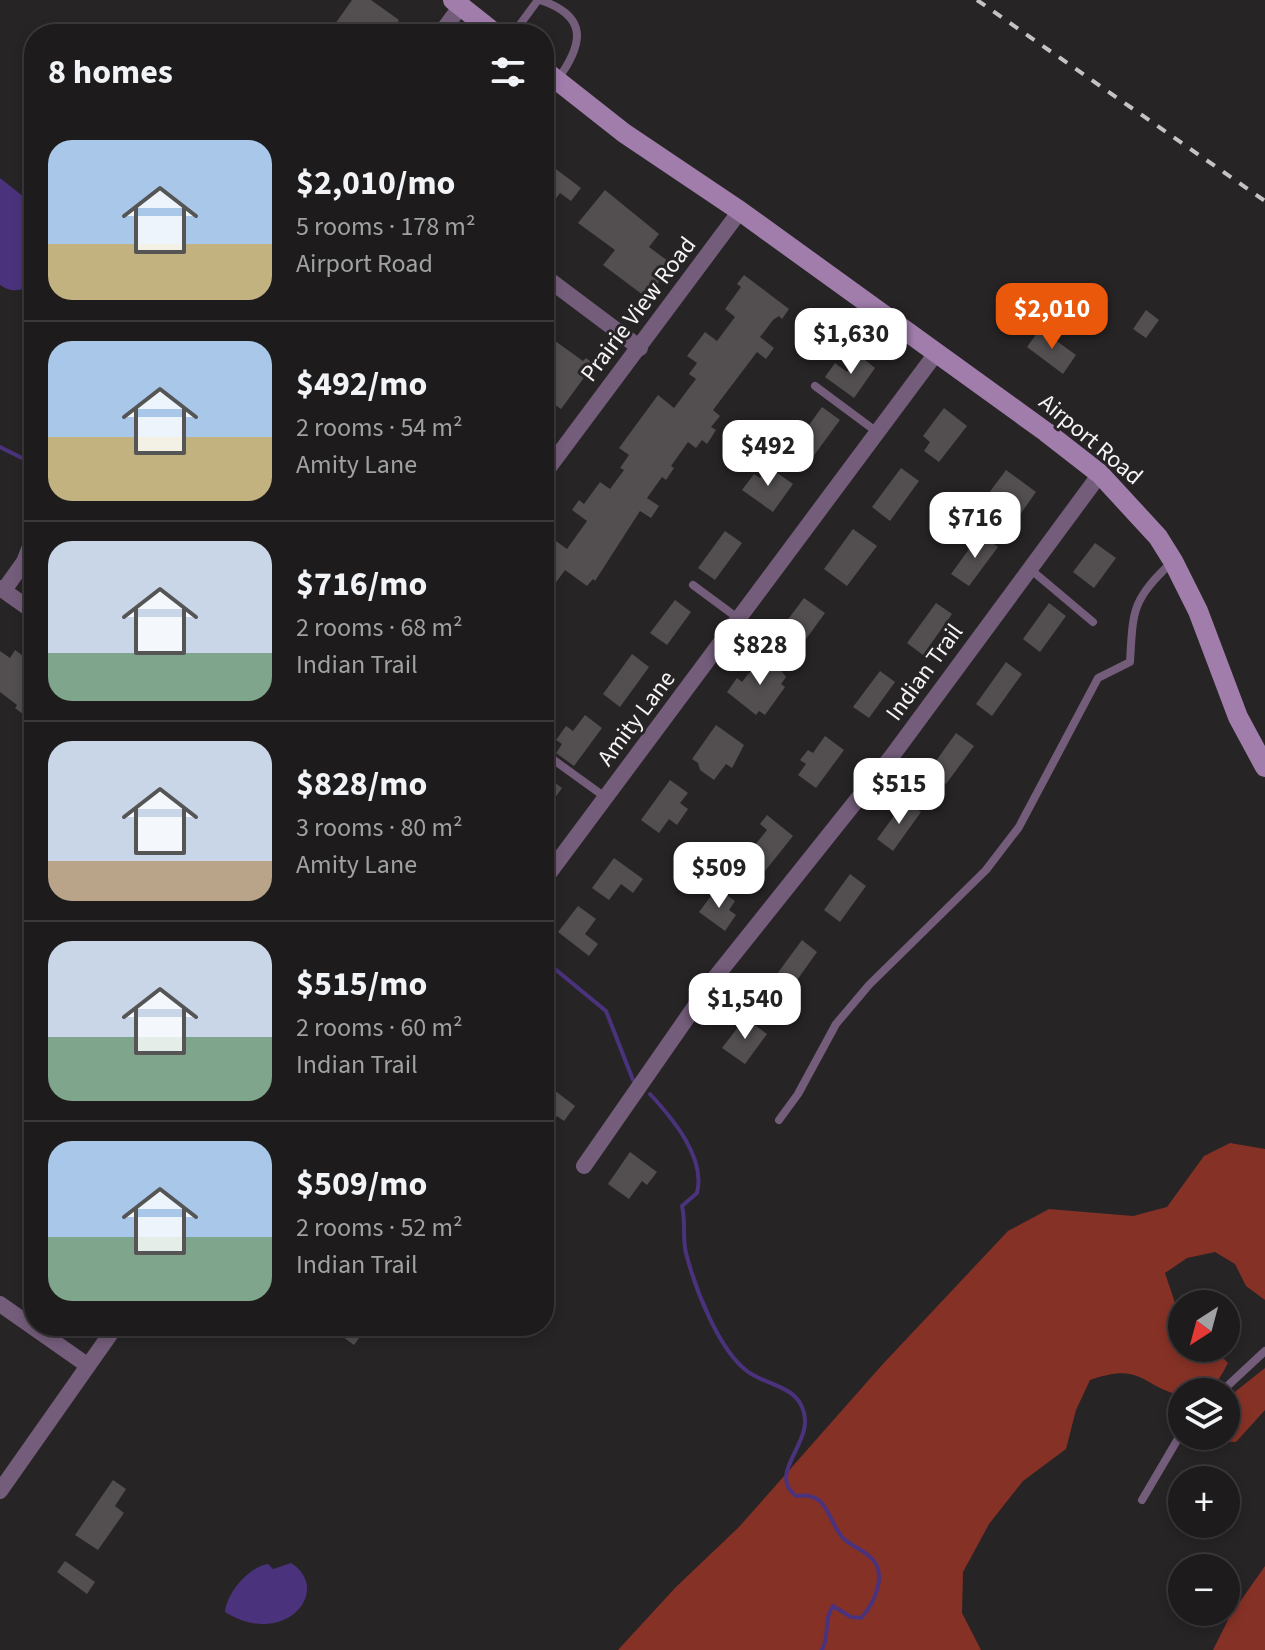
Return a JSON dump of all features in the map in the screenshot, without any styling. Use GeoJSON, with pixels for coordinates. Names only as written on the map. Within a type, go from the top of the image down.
{"type":"FeatureCollection","features":[{"type":"Feature","properties":{"kind":"street"},"geometry":{"type":"LineString","coordinates":[[445,24],[457,3],[483,24]]}},
{"type":"Feature","properties":{"kind":"street","name":"Airport Road"},"geometry":{"type":"LineString","coordinates":[[554,78],[624,133],[740,211],[937,352],[1100,474],[1158,537],[1173,561],[1198,611],[1238,717],[1265,767]]}},
{"type":"Feature","properties":{"kind":"street","name":"Prairie View Road"},"geometry":{"type":"LineString","coordinates":[[554,461],[740,211]]}},
{"type":"Feature","properties":{"kind":"street"},"geometry":{"type":"LineString","coordinates":[[554,284],[640,348]]}},
{"type":"Feature","properties":{"kind":"street","name":"Amity Lane"},"geometry":{"type":"LineString","coordinates":[[554,867],[937,352]]}},
{"type":"Feature","properties":{"kind":"street","name":"Indian Trail"},"geometry":{"type":"LineString","coordinates":[[584,1166],[714,979],[892,756],[1100,474]]}},
{"type":"Feature","properties":{"kind":"street"},"geometry":{"type":"LineString","coordinates":[[24,562],[2,589],[24,605]]}},
{"type":"Feature","properties":{"kind":"street"},"geometry":{"type":"LineString","coordinates":[[0,1304],[24,1321]]}},
{"type":"Feature","properties":{"kind":"street"},"geometry":{"type":"LineString","coordinates":[[46,1336],[87,1365]]}},
{"type":"Feature","properties":{"kind":"street"},"geometry":{"type":"LineString","coordinates":[[0,1491],[109,1336]]}},
{"type":"Feature","properties":{"kind":"lane"},"geometry":{"type":"LineString","coordinates":[[521,24],[539,0],[556,5],[573,20],[578,32],[576,50],[554,71]]}},
{"type":"Feature","properties":{"kind":"lane"},"geometry":{"type":"LineString","coordinates":[[815,386],[878,432]]}},
{"type":"Feature","properties":{"kind":"lane"},"geometry":{"type":"LineString","coordinates":[[779,1120],[798,1094],[836,1024],[869,985],[986,870],[1019,827],[1098,678],[1130,662],[1130,624],[1145,587],[1173,561]]}},
{"type":"Feature","properties":{"kind":"lane"},"geometry":{"type":"LineString","coordinates":[[1030,569],[1093,622]]}},
{"type":"Feature","properties":{"kind":"lane"},"geometry":{"type":"LineString","coordinates":[[693,585],[740,619]]}},
{"type":"Feature","properties":{"kind":"lane"},"geometry":{"type":"LineString","coordinates":[[554,760],[605,798]]}},
{"type":"Feature","properties":{"kind":"lane"},"geometry":{"type":"LineString","coordinates":[[1236,1378],[1265,1351]]}},
{"type":"Feature","properties":{"kind":"lane"},"geometry":{"type":"LineString","coordinates":[[1142,1500],[1171,1450]]}},
{"type":"Feature","properties":{"kind":"shaded area"},"geometry":{"type":"Polygon","coordinates":[[[0,178],[24,197],[24,289],[13,290],[0,285],[0,178]]]}},
{"type":"Feature","properties":{"kind":"shaded area"},"geometry":{"type":"Polygon","coordinates":[[[1230,1143],[1265,1149],[1265,1300],[1246,1286],[1235,1264],[1215,1252],[1187,1258],[1165,1273],[1171,1290],[1168,1290],[1168,1362],[1228,1363],[1219,1378],[1168,1378],[1168,1391],[1131,1374],[1121,1373],[1090,1380],[1076,1410],[1066,1449],[1023,1481],[989,1524],[963,1572],[962,1613],[981,1650],[618,1650],[676,1587],[739,1527],[882,1365],[1008,1231],[1049,1209],[1133,1216],[1167,1207],[1204,1156],[1230,1143]]]}},
{"type":"Feature","properties":{"kind":"shaded area"},"geometry":{"type":"Polygon","coordinates":[[[1265,1368],[1265,1410],[1240,1438],[1240,1388],[1265,1368]]]}},
{"type":"Feature","properties":{"kind":"shaded area"},"geometry":{"type":"Polygon","coordinates":[[[291,1563],[303,1574],[307,1587],[305,1600],[297,1612],[284,1620],[267,1624],[247,1622],[225,1612],[234,1589],[247,1575],[268,1564],[273,1569],[291,1563]]]}},
{"type":"Feature","properties":{"kind":"shaded area"},"geometry":{"type":"Polygon","coordinates":[[[1265,1566],[1265,1650],[1213,1650],[1225,1626],[1240,1626],[1240,1602],[1265,1566]]]}},
{"type":"Feature","properties":{"kind":"building"},"geometry":{"type":"Polygon","coordinates":[[[352,0],[371,0],[399,20],[396,24],[335,24],[352,0]]]}},
{"type":"Feature","properties":{"kind":"building"},"geometry":{"type":"Polygon","coordinates":[[[554,168],[581,188],[571,201],[560,193],[554,201],[554,168]]]}},
{"type":"Feature","properties":{"kind":"building"},"geometry":{"type":"Polygon","coordinates":[[[605,190],[659,234],[649,247],[672,264],[647,298],[603,265],[615,250],[578,223],[605,190]]]}},
{"type":"Feature","properties":{"kind":"building"},"geometry":{"type":"Polygon","coordinates":[[[744,275],[789,309],[782,319],[779,316],[773,320],[760,337],[774,348],[766,359],[757,352],[713,410],[720,416],[711,427],[716,430],[707,444],[702,440],[696,448],[688,442],[671,466],[674,468],[666,480],[662,477],[647,498],[659,506],[651,518],[640,511],[595,581],[593,579],[587,586],[565,570],[554,585],[554,540],[567,549],[587,521],[572,510],[579,500],[584,504],[600,482],[610,489],[624,470],[620,468],[629,455],[619,448],[658,395],[674,408],[696,379],[689,374],[697,363],[687,356],[705,332],[717,341],[735,317],[725,309],[741,287],[737,284],[744,275]]]}},
{"type":"Feature","properties":{"kind":"building"},"geometry":{"type":"Polygon","coordinates":[[[1146,310],[1159,320],[1146,338],[1133,329],[1146,310]]]}},
{"type":"Feature","properties":{"kind":"building"},"geometry":{"type":"Polygon","coordinates":[[[1040,329],[1076,355],[1063,374],[1027,347],[1040,329]]]}},
{"type":"Feature","properties":{"kind":"building"},"geometry":{"type":"Polygon","coordinates":[[[554,340],[583,361],[586,358],[594,364],[561,409],[554,404],[554,340]]]}},
{"type":"Feature","properties":{"kind":"building"},"geometry":{"type":"Polygon","coordinates":[[[859,355],[875,368],[854,398],[825,377],[835,363],[847,372],[859,355]]]}},
{"type":"Feature","properties":{"kind":"building"},"geometry":{"type":"Polygon","coordinates":[[[822,407],[840,420],[812,458],[794,446],[822,407]]]}},
{"type":"Feature","properties":{"kind":"building"},"geometry":{"type":"Polygon","coordinates":[[[944,408],[967,426],[939,462],[924,451],[930,442],[923,436],[944,408]]]}},
{"type":"Feature","properties":{"kind":"building"},"geometry":{"type":"Polygon","coordinates":[[[768,466],[793,484],[773,512],[742,490],[754,474],[760,478],[768,466]]]}},
{"type":"Feature","properties":{"kind":"building"},"geometry":{"type":"Polygon","coordinates":[[[901,468],[919,481],[890,521],[872,507],[901,468]]]}},
{"type":"Feature","properties":{"kind":"building"},"geometry":{"type":"Polygon","coordinates":[[[1006,470],[1036,492],[1014,523],[983,501],[1006,470]]]}},
{"type":"Feature","properties":{"kind":"building"},"geometry":{"type":"Polygon","coordinates":[[[853,529],[877,546],[847,586],[824,569],[853,529]]]}},
{"type":"Feature","properties":{"kind":"building"},"geometry":{"type":"Polygon","coordinates":[[[725,531],[742,543],[715,580],[698,568],[725,531]]]}},
{"type":"Feature","properties":{"kind":"building"},"geometry":{"type":"Polygon","coordinates":[[[980,534],[998,547],[969,586],[951,574],[980,534]]]}},
{"type":"Feature","properties":{"kind":"building"},"geometry":{"type":"Polygon","coordinates":[[[1095,543],[1116,558],[1094,588],[1073,572],[1095,543]]]}},
{"type":"Feature","properties":{"kind":"building"},"geometry":{"type":"Polygon","coordinates":[[[804,598],[825,613],[798,650],[777,634],[804,598]]]}},
{"type":"Feature","properties":{"kind":"building"},"geometry":{"type":"Polygon","coordinates":[[[675,600],[691,612],[667,645],[650,633],[675,600]]]}},
{"type":"Feature","properties":{"kind":"building"},"geometry":{"type":"Polygon","coordinates":[[[936,603],[952,614],[923,655],[907,643],[936,603]]]}},
{"type":"Feature","properties":{"kind":"building"},"geometry":{"type":"Polygon","coordinates":[[[1049,603],[1066,616],[1040,652],[1023,639],[1049,603]]]}},
{"type":"Feature","properties":{"kind":"building"},"geometry":{"type":"Polygon","coordinates":[[[15,650],[24,657],[24,715],[0,692],[0,651],[10,658],[15,650]]]}},
{"type":"Feature","properties":{"kind":"building"},"geometry":{"type":"Polygon","coordinates":[[[632,654],[649,667],[620,707],[603,694],[632,654]]]}},
{"type":"Feature","properties":{"kind":"building"},"geometry":{"type":"Polygon","coordinates":[[[770,656],[782,665],[780,669],[786,677],[781,684],[785,687],[765,715],[759,711],[756,715],[727,692],[737,678],[742,682],[756,664],[758,666],[762,660],[765,663],[770,656]]]}},
{"type":"Feature","properties":{"kind":"building"},"geometry":{"type":"Polygon","coordinates":[[[1006,662],[1022,674],[992,716],[976,704],[1006,662]]]}},
{"type":"Feature","properties":{"kind":"building"},"geometry":{"type":"Polygon","coordinates":[[[880,671],[895,682],[869,718],[853,707],[880,671]]]}},
{"type":"Feature","properties":{"kind":"building"},"geometry":{"type":"Polygon","coordinates":[[[585,715],[602,728],[574,766],[556,753],[562,744],[556,740],[566,726],[573,731],[585,715]]]}},
{"type":"Feature","properties":{"kind":"building"},"geometry":{"type":"Polygon","coordinates":[[[716,725],[744,745],[732,768],[726,764],[714,780],[700,770],[698,763],[692,759],[716,725]]]}},
{"type":"Feature","properties":{"kind":"building"},"geometry":{"type":"Polygon","coordinates":[[[956,733],[974,746],[946,784],[928,772],[956,733]]]}},
{"type":"Feature","properties":{"kind":"building"},"geometry":{"type":"Polygon","coordinates":[[[825,736],[844,750],[816,788],[798,775],[806,764],[800,760],[808,750],[813,753],[825,736]]]}},
{"type":"Feature","properties":{"kind":"building"},"geometry":{"type":"Polygon","coordinates":[[[670,780],[688,793],[680,803],[688,809],[677,825],[669,819],[659,833],[641,820],[670,780]]]}},
{"type":"Feature","properties":{"kind":"building"},"geometry":{"type":"Polygon","coordinates":[[[554,782],[562,788],[554,799],[554,782]]]}},
{"type":"Feature","properties":{"kind":"building"},"geometry":{"type":"Polygon","coordinates":[[[905,801],[921,812],[893,851],[877,839],[905,801]]]}},
{"type":"Feature","properties":{"kind":"building"},"geometry":{"type":"Polygon","coordinates":[[[767,815],[793,836],[765,871],[746,856],[767,830],[760,824],[767,815]]]}},
{"type":"Feature","properties":{"kind":"building"},"geometry":{"type":"Polygon","coordinates":[[[614,858],[643,879],[633,893],[621,884],[609,900],[592,888],[614,858]]]}},
{"type":"Feature","properties":{"kind":"building"},"geometry":{"type":"Polygon","coordinates":[[[850,874],[866,886],[840,922],[824,910],[850,874]]]}},
{"type":"Feature","properties":{"kind":"building"},"geometry":{"type":"Polygon","coordinates":[[[717,888],[735,901],[729,910],[736,915],[725,931],[699,912],[717,888]]]}},
{"type":"Feature","properties":{"kind":"building"},"geometry":{"type":"Polygon","coordinates":[[[578,906],[596,919],[585,934],[598,944],[589,956],[558,932],[578,906]]]}},
{"type":"Feature","properties":{"kind":"building"},"geometry":{"type":"Polygon","coordinates":[[[802,940],[817,952],[790,990],[774,978],[802,940]]]}},
{"type":"Feature","properties":{"kind":"building"},"geometry":{"type":"Polygon","coordinates":[[[745,1018],[767,1034],[745,1064],[722,1048],[745,1018]]]}},
{"type":"Feature","properties":{"kind":"building"},"geometry":{"type":"Polygon","coordinates":[[[554,1090],[575,1106],[564,1121],[557,1116],[554,1120],[554,1090]]]}},
{"type":"Feature","properties":{"kind":"building"},"geometry":{"type":"Polygon","coordinates":[[[630,1152],[657,1172],[647,1185],[642,1181],[629,1199],[608,1184],[630,1152]]]}},
{"type":"Feature","properties":{"kind":"building"},"geometry":{"type":"Polygon","coordinates":[[[342,1336],[361,1336],[354,1345],[342,1336]]]}},
{"type":"Feature","properties":{"kind":"building"},"geometry":{"type":"Polygon","coordinates":[[[113,1480],[126,1489],[115,1506],[124,1513],[98,1550],[75,1535],[113,1480]]]}},
{"type":"Feature","properties":{"kind":"building"},"geometry":{"type":"Polygon","coordinates":[[[65,1561],[95,1582],[87,1594],[57,1572],[65,1561]]]}},
{"type":"Feature","properties":{"kind":"waterway"},"geometry":{"type":"LineString","coordinates":[[0,447],[24,459]]}},
{"type":"Feature","properties":{"kind":"waterway"},"geometry":{"type":"LineString","coordinates":[[554,968],[606,1011],[633,1080]]}},
{"type":"Feature","properties":{"kind":"waterway"},"geometry":{"type":"LineString","coordinates":[[650,1094],[686,1140],[697,1166],[697,1193],[682,1206],[684,1241],[690,1267],[709,1317],[736,1361],[747,1371],[785,1389],[802,1407],[805,1420],[803,1432],[788,1466],[788,1487],[796,1496],[807,1496],[821,1502],[837,1531],[869,1556],[878,1570],[875,1596],[861,1618],[851,1617],[833,1606],[822,1650]]}},
{"type":"Feature","properties":{"kind":"railway"},"geometry":{"type":"LineString","coordinates":[[977,0],[1265,201]]}}]}
